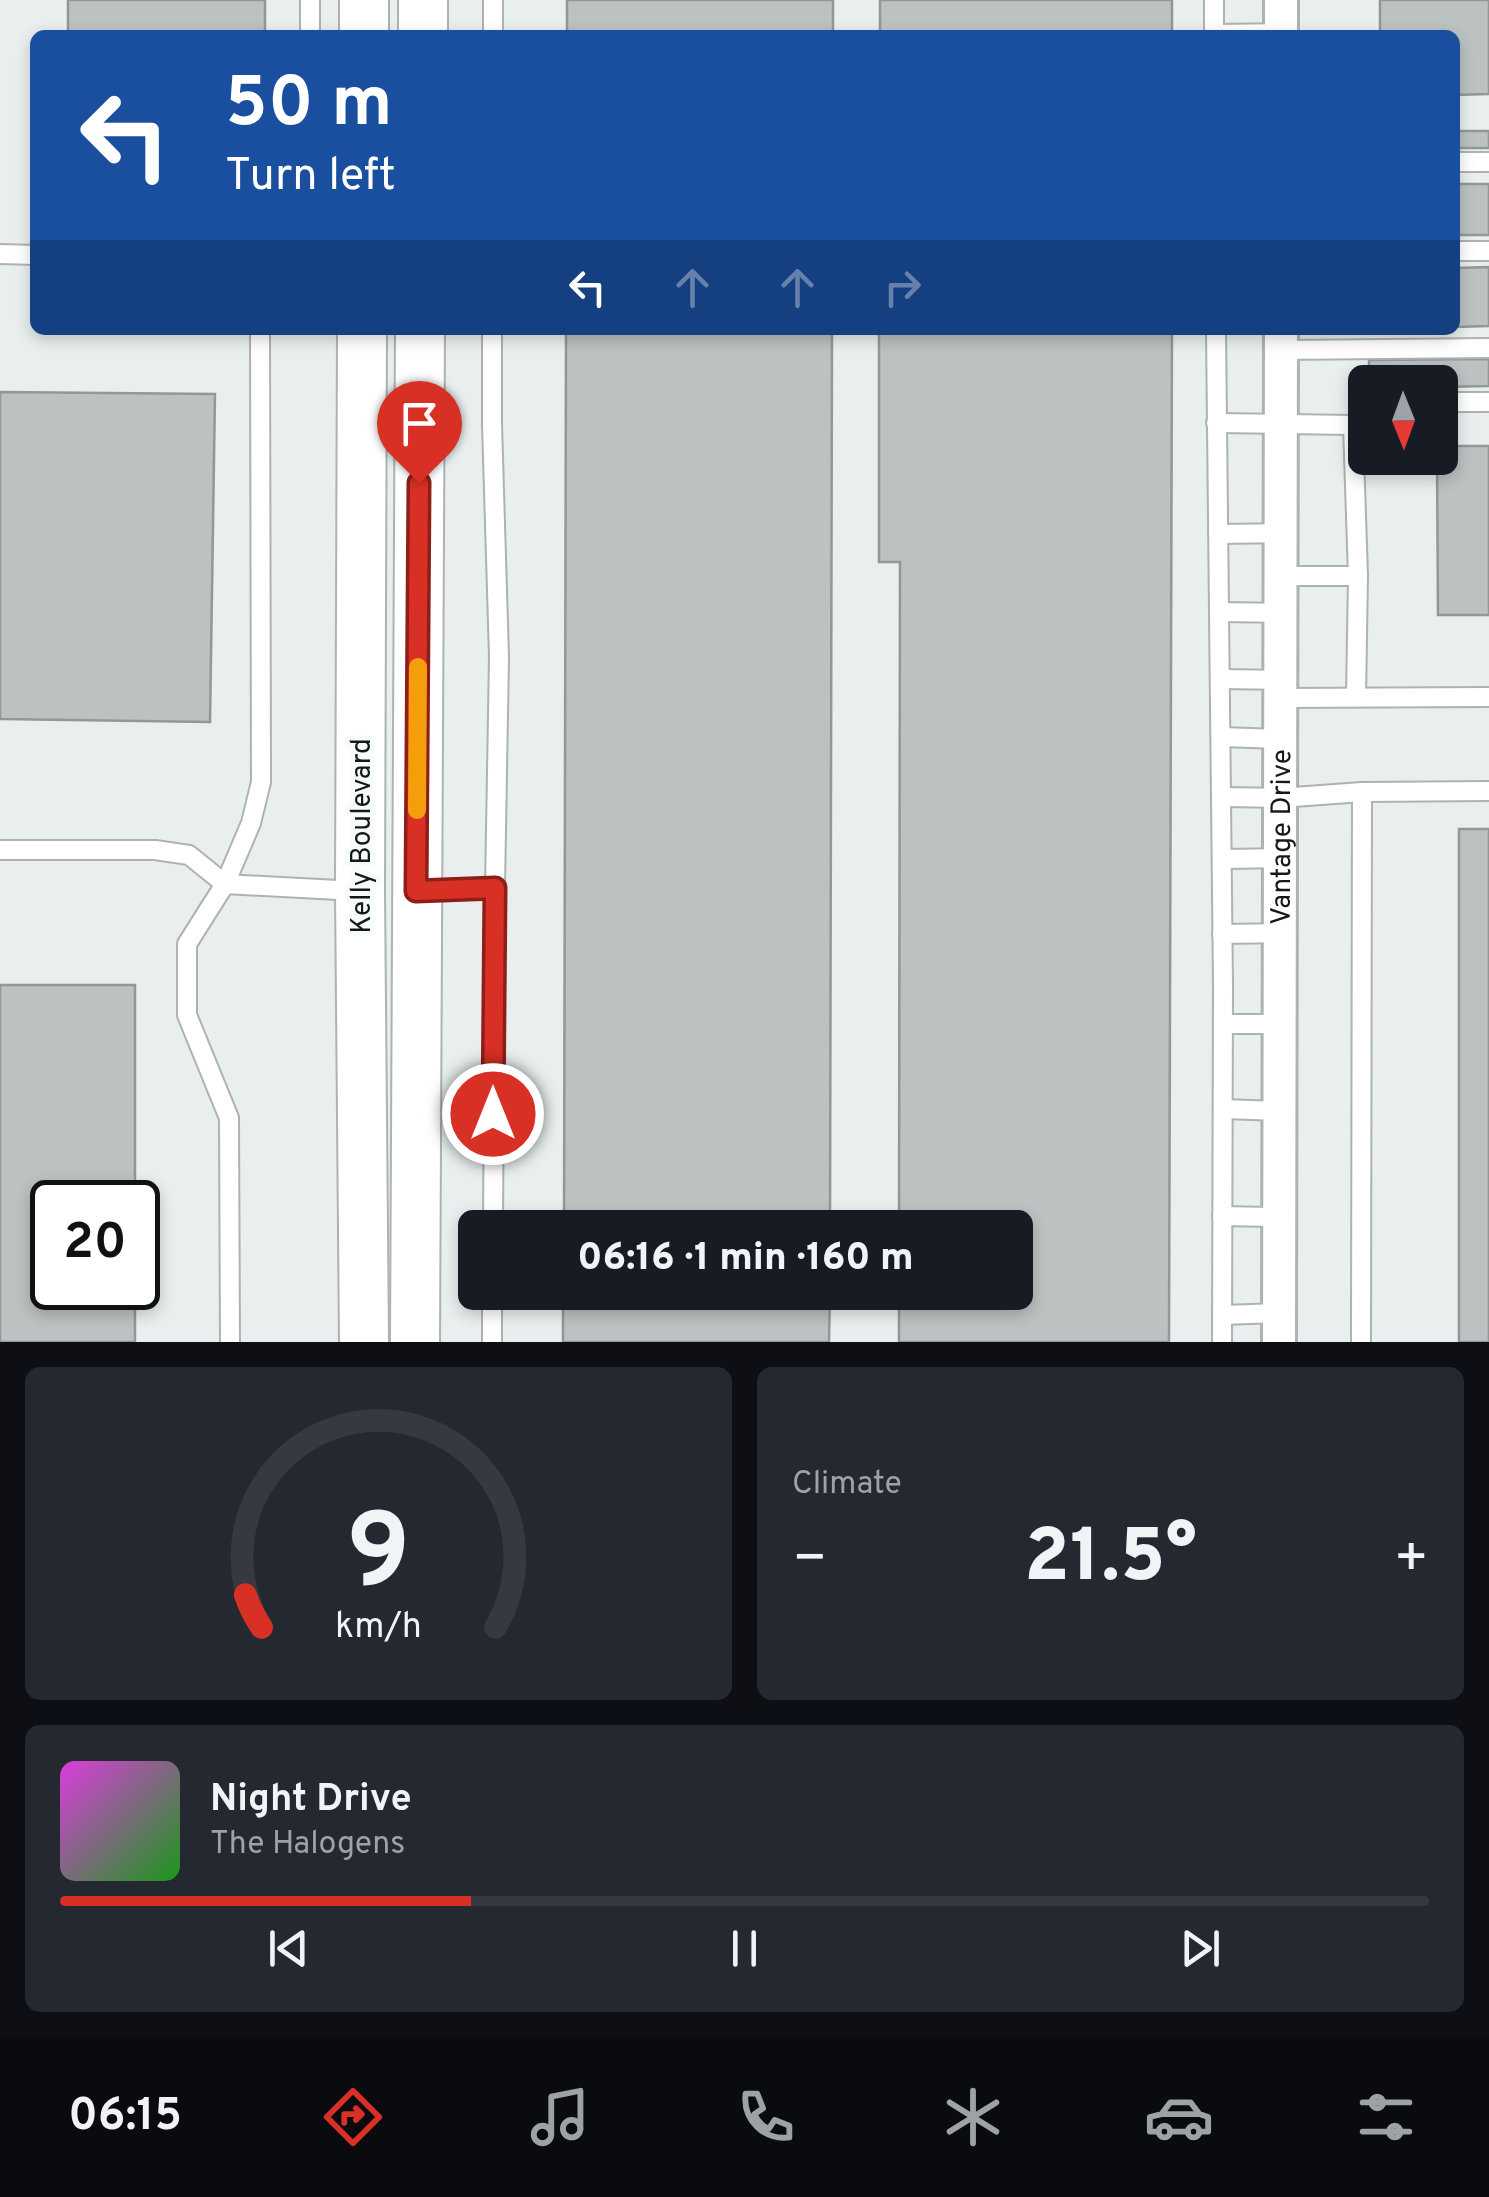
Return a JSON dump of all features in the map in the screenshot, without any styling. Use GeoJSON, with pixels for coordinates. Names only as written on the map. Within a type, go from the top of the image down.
{"type":"FeatureCollection","features":[{"type":"Feature","properties":{"kind":"street"},"geometry":{"type":"LineString","coordinates":[[364,0],[364,30]]}},
{"type":"Feature","properties":{"kind":"street"},"geometry":{"type":"LineString","coordinates":[[423,0],[423,30]]}},
{"type":"Feature","properties":{"kind":"street","name":"Kelly Boulevard"},"geometry":{"type":"LineString","coordinates":[[362,335],[360,891],[364,1342]]}},
{"type":"Feature","properties":{"kind":"street","name":"Kelly Boulevard"},"geometry":{"type":"LineString","coordinates":[[416,1342],[420,335]]}},
{"type":"Feature","properties":{"kind":"street","name":"Vantage Drive"},"geometry":{"type":"LineString","coordinates":[[1279,1328],[1281,340]]}},
{"type":"Feature","properties":{"kind":"street"},"geometry":{"type":"LineString","coordinates":[[360,891],[416,891]]}},
{"type":"Feature","properties":{"kind":"lane"},"geometry":{"type":"LineString","coordinates":[[310,0],[310,30]]}},
{"type":"Feature","properties":{"kind":"lane"},"geometry":{"type":"LineString","coordinates":[[493,30],[494,0]]}},
{"type":"Feature","properties":{"kind":"lane"},"geometry":{"type":"LineString","coordinates":[[1214,0],[1214,30]]}},
{"type":"Feature","properties":{"kind":"lane"},"geometry":{"type":"LineString","coordinates":[[1242,30],[1281,23]]}},
{"type":"Feature","properties":{"kind":"lane"},"geometry":{"type":"LineString","coordinates":[[1460,162],[1489,162]]}},
{"type":"Feature","properties":{"kind":"lane"},"geometry":{"type":"LineString","coordinates":[[1460,251],[1489,251]]}},
{"type":"Feature","properties":{"kind":"lane"},"geometry":{"type":"LineString","coordinates":[[0,254],[30,255]]}},
{"type":"Feature","properties":{"kind":"lane"},"geometry":{"type":"LineString","coordinates":[[230,1342],[229,1118],[188,1016],[187,944],[225,884],[252,823],[261,782],[260,335]]}},
{"type":"Feature","properties":{"kind":"lane"},"geometry":{"type":"LineString","coordinates":[[492,335],[499,657],[493,1210]]}},
{"type":"Feature","properties":{"kind":"lane"},"geometry":{"type":"LineString","coordinates":[[1216,335],[1222,1342]]}},
{"type":"Feature","properties":{"kind":"lane"},"geometry":{"type":"LineString","coordinates":[[1281,340],[1489,348]]}},
{"type":"Feature","properties":{"kind":"lane"},"geometry":{"type":"LineString","coordinates":[[1458,402],[1489,402]]}},
{"type":"Feature","properties":{"kind":"lane"},"geometry":{"type":"LineString","coordinates":[[1216,423],[1348,421]]}},
{"type":"Feature","properties":{"kind":"lane"},"geometry":{"type":"LineString","coordinates":[[1356,697],[1359,475]]}},
{"type":"Feature","properties":{"kind":"lane"},"geometry":{"type":"LineString","coordinates":[[1218,534],[1280,533]]}},
{"type":"Feature","properties":{"kind":"lane"},"geometry":{"type":"LineString","coordinates":[[1280,576],[1358,576]]}},
{"type":"Feature","properties":{"kind":"lane"},"geometry":{"type":"LineString","coordinates":[[1219,612],[1280,614]]}},
{"type":"Feature","properties":{"kind":"lane"},"geometry":{"type":"LineString","coordinates":[[1220,679],[1356,697],[1489,697]]}},
{"type":"Feature","properties":{"kind":"lane"},"geometry":{"type":"LineString","coordinates":[[1220,737],[1280,739]]}},
{"type":"Feature","properties":{"kind":"lane"},"geometry":{"type":"LineString","coordinates":[[1221,797],[1489,791]]}},
{"type":"Feature","properties":{"kind":"lane"},"geometry":{"type":"LineString","coordinates":[[1361,1342],[1362,792]]}},
{"type":"Feature","properties":{"kind":"lane"},"geometry":{"type":"LineString","coordinates":[[0,850],[156,850],[189,855],[225,884],[360,891]]}},
{"type":"Feature","properties":{"kind":"lane"},"geometry":{"type":"LineString","coordinates":[[1222,858],[1280,858]]}},
{"type":"Feature","properties":{"kind":"lane"},"geometry":{"type":"LineString","coordinates":[[416,891],[495,888]]}},
{"type":"Feature","properties":{"kind":"lane"},"geometry":{"type":"LineString","coordinates":[[1222,934],[1280,933]]}},
{"type":"Feature","properties":{"kind":"lane"},"geometry":{"type":"LineString","coordinates":[[1223,1024],[1280,1024]]}},
{"type":"Feature","properties":{"kind":"lane"},"geometry":{"type":"LineString","coordinates":[[1223,1109],[1280,1111]]}},
{"type":"Feature","properties":{"kind":"lane"},"geometry":{"type":"LineString","coordinates":[[1222,1216],[1280,1217]]}},
{"type":"Feature","properties":{"kind":"lane"},"geometry":{"type":"LineString","coordinates":[[492,1310],[492,1342]]}},
{"type":"Feature","properties":{"kind":"lane"},"geometry":{"type":"LineString","coordinates":[[1222,1314],[1279,1328]]}},
{"type":"Feature","properties":{"kind":"building"},"geometry":{"type":"Polygon","coordinates":[[[68,0],[265,0],[265,30],[68,30],[68,0]]]}},
{"type":"Feature","properties":{"kind":"building"},"geometry":{"type":"Polygon","coordinates":[[[567,0],[833,0],[833,30],[567,30],[567,0]]]}},
{"type":"Feature","properties":{"kind":"building"},"geometry":{"type":"Polygon","coordinates":[[[880,0],[1172,0],[1172,30],[880,30],[880,0]]]}},
{"type":"Feature","properties":{"kind":"building"},"geometry":{"type":"Polygon","coordinates":[[[1380,0],[1489,0],[1489,94],[1460,95],[1460,30],[1380,30],[1380,0]]]}},
{"type":"Feature","properties":{"kind":"building"},"geometry":{"type":"Polygon","coordinates":[[[1460,131],[1489,131],[1489,148],[1460,148],[1460,131]]]}},
{"type":"Feature","properties":{"kind":"building"},"geometry":{"type":"Polygon","coordinates":[[[1460,184],[1489,184],[1489,235],[1460,235],[1460,184]]]}},
{"type":"Feature","properties":{"kind":"building"},"geometry":{"type":"Polygon","coordinates":[[[1489,267],[1489,326],[1460,327],[1460,268],[1489,267]]]}},
{"type":"Feature","properties":{"kind":"building"},"geometry":{"type":"Polygon","coordinates":[[[566,335],[832,335],[830,1210],[564,1210],[566,335]]]}},
{"type":"Feature","properties":{"kind":"building"},"geometry":{"type":"Polygon","coordinates":[[[879,335],[1172,335],[1169,1342],[899,1342],[899,1310],[1033,1310],[1033,1210],[899,1210],[900,562],[879,562],[879,335]]]}},
{"type":"Feature","properties":{"kind":"building"},"geometry":{"type":"Polygon","coordinates":[[[1489,359],[1489,386],[1458,387],[1458,365],[1369,365],[1369,360],[1489,359]]]}},
{"type":"Feature","properties":{"kind":"building"},"geometry":{"type":"Polygon","coordinates":[[[0,392],[215,394],[210,722],[0,719],[0,392]]]}},
{"type":"Feature","properties":{"kind":"building"},"geometry":{"type":"Polygon","coordinates":[[[1458,446],[1489,446],[1489,615],[1438,615],[1437,475],[1458,475],[1458,446]]]}},
{"type":"Feature","properties":{"kind":"building"},"geometry":{"type":"Polygon","coordinates":[[[1459,829],[1489,829],[1489,1342],[1459,1342],[1459,829]]]}},
{"type":"Feature","properties":{"kind":"building"},"geometry":{"type":"Polygon","coordinates":[[[0,985],[135,985],[135,1180],[30,1180],[30,1310],[135,1310],[135,1342],[0,1342],[0,985]]]}},
{"type":"Feature","properties":{"kind":"building"},"geometry":{"type":"Polygon","coordinates":[[[563,1310],[830,1310],[829,1342],[563,1342],[563,1310]]]}},
{"type":"Feature","properties":{"kind":"slow traffic"},"geometry":{"type":"LineString","coordinates":[[417,810],[418,667]]}},
{"type":"Feature","properties":{"kind":"route"},"geometry":{"type":"LineString","coordinates":[[419,483],[416,891],[495,888],[493,1114]]}}]}
